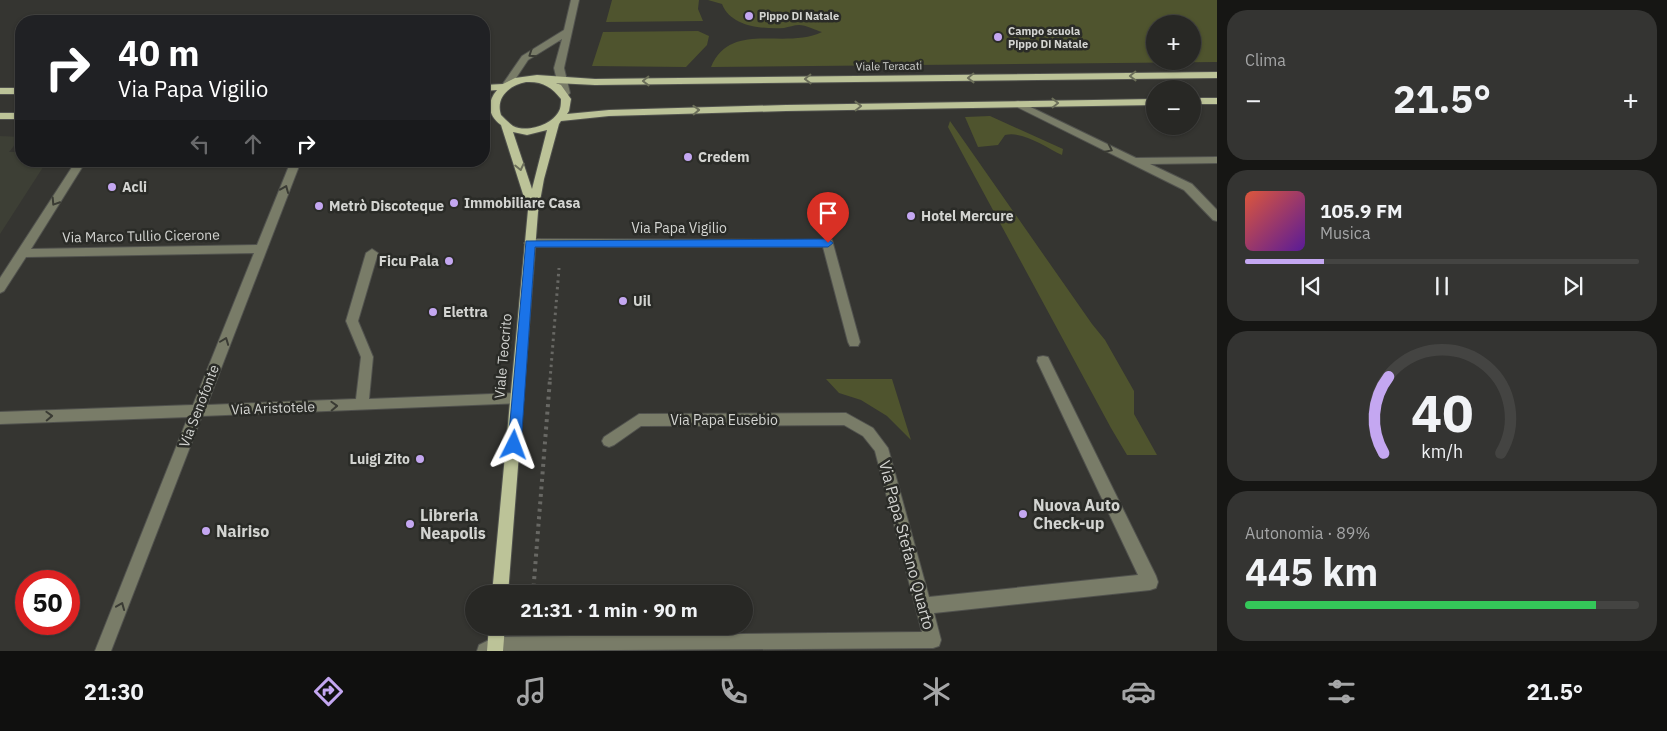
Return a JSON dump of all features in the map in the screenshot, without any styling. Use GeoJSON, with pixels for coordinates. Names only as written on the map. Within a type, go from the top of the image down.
{"type":"FeatureCollection","features":[{"type":"Feature","properties":{"kind":"main road","name":"Viale Teracati"},"geometry":{"type":"LineString","coordinates":[[537,78],[561,81],[1217,75]]}},
{"type":"Feature","properties":{"kind":"main road"},"geometry":{"type":"LineString","coordinates":[[490,87],[506,86],[522,79],[537,78],[558,86],[565,93],[567,102],[566,110],[557,121]]}},
{"type":"Feature","properties":{"kind":"main road"},"geometry":{"type":"LineString","coordinates":[[506,86],[496,98],[494,106],[501,120],[534,212]]}},
{"type":"Feature","properties":{"kind":"main road"},"geometry":{"type":"LineString","coordinates":[[0,91],[15,91]]}},
{"type":"Feature","properties":{"kind":"main road"},"geometry":{"type":"LineString","coordinates":[[1201,101],[1217,101]]}},
{"type":"Feature","properties":{"kind":"main road"},"geometry":{"type":"LineString","coordinates":[[490,117],[501,120],[514,129],[532,131],[557,121],[629,112],[1146,102]]}},
{"type":"Feature","properties":{"kind":"main road"},"geometry":{"type":"LineString","coordinates":[[0,116],[15,116]]}},
{"type":"Feature","properties":{"kind":"main road","name":"Viale Teocrito"},"geometry":{"type":"LineString","coordinates":[[501,585],[530,243],[539,179],[557,121]]}},
{"type":"Feature","properties":{"kind":"main road"},"geometry":{"type":"LineString","coordinates":[[492,649],[495,635]]}},
{"type":"Feature","properties":{"kind":"street"},"geometry":{"type":"LineString","coordinates":[[565,93],[559,68],[575,0]]}},
{"type":"Feature","properties":{"kind":"street"},"geometry":{"type":"LineString","coordinates":[[506,86],[525,58],[566,32]]}},
{"type":"Feature","properties":{"kind":"street"},"geometry":{"type":"LineString","coordinates":[[1018,104],[1188,187],[1217,217]]}},
{"type":"Feature","properties":{"kind":"street"},"geometry":{"type":"LineString","coordinates":[[1134,161],[1217,160]]}},
{"type":"Feature","properties":{"kind":"street"},"geometry":{"type":"LineString","coordinates":[[0,288],[77,167]]}},
{"type":"Feature","properties":{"kind":"street","name":"Via Senofonte"},"geometry":{"type":"LineString","coordinates":[[103,651],[294,167]]}},
{"type":"Feature","properties":{"kind":"street","name":"Via Papa Vigilio"},"geometry":{"type":"LineString","coordinates":[[530,243],[828,243],[854,342]]}},
{"type":"Feature","properties":{"kind":"street","name":"Via Marco Tullio Cicerone"},"geometry":{"type":"LineString","coordinates":[[22,253],[261,250]]}},
{"type":"Feature","properties":{"kind":"street"},"geometry":{"type":"LineString","coordinates":[[362,405],[367,357],[352,321],[372,254]]}},
{"type":"Feature","properties":{"kind":"street"},"geometry":{"type":"LineString","coordinates":[[923,606],[1150,582],[1043,361]]}},
{"type":"Feature","properties":{"kind":"street","name":"Via Aristotele"},"geometry":{"type":"LineString","coordinates":[[0,418],[517,399]]}},
{"type":"Feature","properties":{"kind":"street","name":"Via Papa Stefano Quarto"},"geometry":{"type":"LineString","coordinates":[[492,649],[933,640],[881,448],[868,432],[846,419]]}},
{"type":"Feature","properties":{"kind":"street","name":"Via Papa Eusebio"},"geometry":{"type":"LineString","coordinates":[[609,441],[639,420],[846,419]]}},
{"type":"Feature","properties":{"kind":"path"},"geometry":{"type":"LineString","coordinates":[[534,585],[561,243]]}},
{"type":"Feature","properties":{"kind":"shaded area"},"geometry":{"type":"Polygon","coordinates":[[[0,136],[15,137],[15,144],[9,152],[15,152],[15,167],[43,167],[0,234],[0,136]]]}},
{"type":"Feature","properties":{"kind":"green space"},"geometry":{"type":"Polygon","coordinates":[[[612,0],[699,0],[698,9],[703,21],[606,22],[612,0]]]}},
{"type":"Feature","properties":{"kind":"green space","name":"Campo scuola Pippo Di Natale"},"geometry":{"type":"Polygon","coordinates":[[[708,0],[1217,0],[1217,62],[1201,62],[1201,15],[1146,15],[1146,63],[711,67],[720,53],[732,44],[745,40],[807,37],[822,32],[802,25],[784,28],[757,27],[740,22],[726,12],[722,4],[708,0]]]}},
{"type":"Feature","properties":{"kind":"green space"},"geometry":{"type":"Polygon","coordinates":[[[698,31],[709,36],[707,45],[686,67],[592,66],[603,32],[698,31]]]}},
{"type":"Feature","properties":{"kind":"green space"},"geometry":{"type":"Polygon","coordinates":[[[990,116],[1063,149],[1062,155],[1027,137],[1012,134],[1005,135],[998,145],[978,147],[965,117],[990,116]]]}},
{"type":"Feature","properties":{"kind":"green space"},"geometry":{"type":"Polygon","coordinates":[[[950,121],[1105,340],[1134,391],[1134,414],[1157,455],[1127,455],[948,127],[950,121]]]}},
{"type":"Feature","properties":{"kind":"green space"},"geometry":{"type":"Polygon","coordinates":[[[826,379],[892,379],[911,440],[887,416],[861,400],[839,393],[826,379]]]}},
{"type":"Feature","properties":{"kind":"place","name":"Pippo Di Natale"},"geometry":{"type":"Point","coordinates":[749,16]}},
{"type":"Feature","properties":{"kind":"place","name":"Campo scuola Pippo Di Natale"},"geometry":{"type":"Point","coordinates":[998,37]}},
{"type":"Feature","properties":{"kind":"place","name":"Credem"},"geometry":{"type":"Point","coordinates":[688,157]}},
{"type":"Feature","properties":{"kind":"place","name":"Acli"},"geometry":{"type":"Point","coordinates":[112,187]}},
{"type":"Feature","properties":{"kind":"place","name":"Immobiliare Casa"},"geometry":{"type":"Point","coordinates":[454,203]}},
{"type":"Feature","properties":{"kind":"place","name":"Metrò Discoteque"},"geometry":{"type":"Point","coordinates":[319,206]}},
{"type":"Feature","properties":{"kind":"place","name":"Hotel Mercure"},"geometry":{"type":"Point","coordinates":[911,216]}},
{"type":"Feature","properties":{"kind":"place","name":"Ficu Pala"},"geometry":{"type":"Point","coordinates":[449,261]}},
{"type":"Feature","properties":{"kind":"place","name":"Uil"},"geometry":{"type":"Point","coordinates":[623,301]}},
{"type":"Feature","properties":{"kind":"place","name":"Elettra"},"geometry":{"type":"Point","coordinates":[433,312]}},
{"type":"Feature","properties":{"kind":"place","name":"Luigi Zito"},"geometry":{"type":"Point","coordinates":[420,459]}},
{"type":"Feature","properties":{"kind":"place","name":"Nuova Auto Check-up"},"geometry":{"type":"Point","coordinates":[1023,514]}},
{"type":"Feature","properties":{"kind":"place","name":"Libreria Neapolis"},"geometry":{"type":"Point","coordinates":[410,524]}},
{"type":"Feature","properties":{"kind":"place","name":"Nairiso"},"geometry":{"type":"Point","coordinates":[206,531]}},
{"type":"Feature","properties":{"kind":"route"},"geometry":{"type":"LineString","coordinates":[[514,445],[530,243],[828,243]]}}]}
